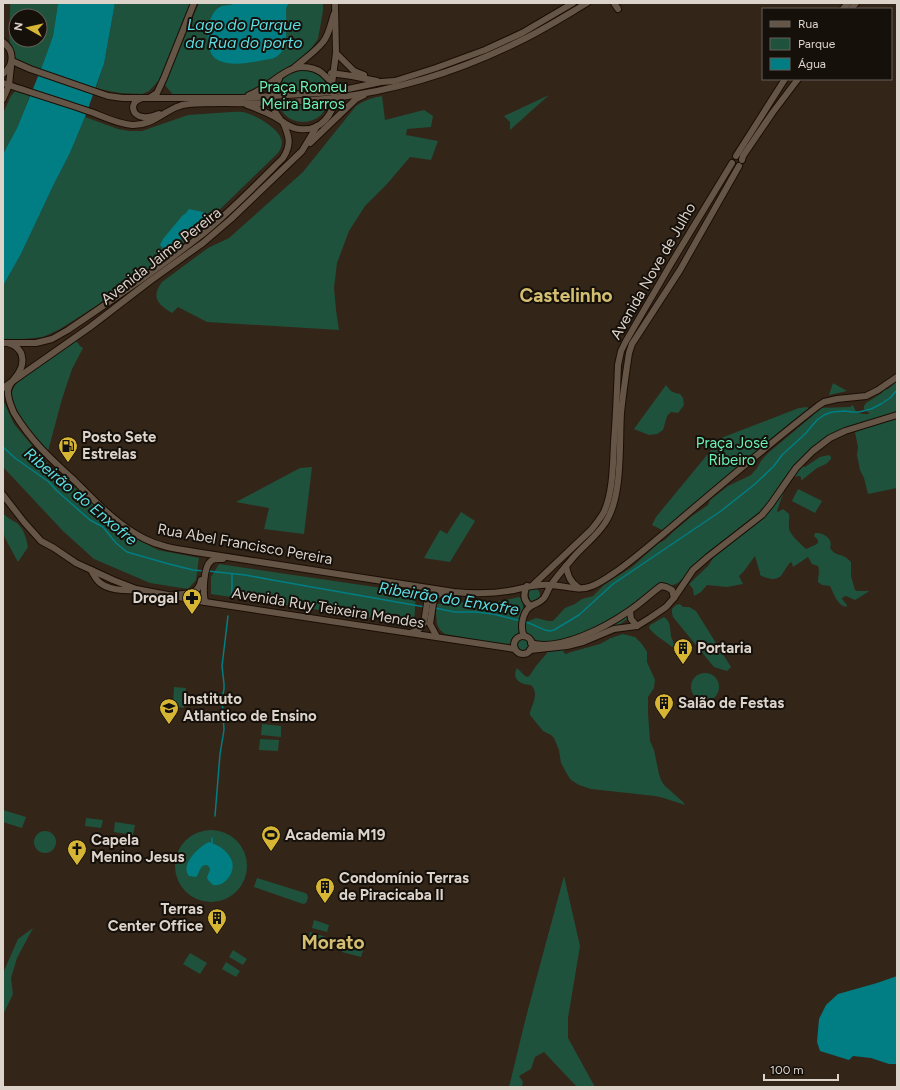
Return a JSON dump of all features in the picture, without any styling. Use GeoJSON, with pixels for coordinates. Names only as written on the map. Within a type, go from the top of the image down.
{"type":"FeatureCollection","features":[{"type":"Feature","properties":{"kind":"main road"},"geometry":{"type":"LineString","coordinates":[[148,99],[157,93],[194,3]]}},
{"type":"Feature","properties":{"kind":"main road"},"geometry":{"type":"LineString","coordinates":[[334,95],[332,84],[336,53],[335,3]]}},
{"type":"Feature","properties":{"kind":"main road"},"geometry":{"type":"LineString","coordinates":[[334,95],[380,82],[395,81],[485,50],[522,33],[573,3]]}},
{"type":"Feature","properties":{"kind":"main road"},"geometry":{"type":"LineString","coordinates":[[11,63],[108,96],[123,98],[272,100],[373,92],[432,76],[485,57],[521,41],[587,3]]}},
{"type":"Feature","properties":{"kind":"main road"},"geometry":{"type":"LineString","coordinates":[[614,3],[618,9]]}},
{"type":"Feature","properties":{"kind":"main road"},"geometry":{"type":"LineString","coordinates":[[141,99],[137,100],[133,105],[133,111],[143,118],[147,118],[183,105],[242,100],[257,93],[292,69],[323,42],[335,11]]}},
{"type":"Feature","properties":{"kind":"main road"},"geometry":{"type":"LineString","coordinates":[[3,42],[9,49],[12,57],[3,99]]}},
{"type":"Feature","properties":{"kind":"main road"},"geometry":{"type":"LineString","coordinates":[[336,53],[354,71],[380,82]]}},
{"type":"Feature","properties":{"kind":"main road"},"geometry":{"type":"LineString","coordinates":[[3,74],[8,70],[11,63]]}},
{"type":"Feature","properties":{"kind":"main road"},"geometry":{"type":"LineString","coordinates":[[292,69],[307,67],[321,72],[352,76],[380,82]]}},
{"type":"Feature","properties":{"kind":"main road"},"geometry":{"type":"LineString","coordinates":[[321,72],[332,84]]}},
{"type":"Feature","properties":{"kind":"main road"},"geometry":{"type":"LineString","coordinates":[[272,100],[275,86],[281,76]]}},
{"type":"Feature","properties":{"kind":"main road"},"geometry":{"type":"LineString","coordinates":[[785,80],[739,158],[741,164],[735,165],[732,158],[739,158],[743,156],[797,80]]}},
{"type":"Feature","properties":{"kind":"main road"},"geometry":{"type":"LineString","coordinates":[[6,84],[125,124],[137,125],[149,122],[155,120],[168,111]]}},
{"type":"Feature","properties":{"kind":"main road"},"geometry":{"type":"LineString","coordinates":[[302,151],[356,99],[373,92]]}},
{"type":"Feature","properties":{"kind":"main road","name":"Avenida Jaime Pereira"},"geometry":{"type":"LineString","coordinates":[[3,388],[84,332],[150,281],[203,243],[231,219],[302,151],[319,125],[330,115],[334,95]]}},
{"type":"Feature","properties":{"kind":"main road"},"geometry":{"type":"LineString","coordinates":[[242,100],[294,128],[305,129],[334,120]]}},
{"type":"Feature","properties":{"kind":"main road","name":"Avenida Jaime Pereira"},"geometry":{"type":"LineString","coordinates":[[5,343],[36,343],[52,339],[74,326],[200,236],[238,202],[283,158],[286,153],[289,135],[282,121],[275,112],[272,100]]}},
{"type":"Feature","properties":{"kind":"main road","name":"Avenida Nove de Julho"},"geometry":{"type":"LineString","coordinates":[[546,595],[551,585],[566,566],[605,524],[615,497],[620,466],[621,412],[626,370],[632,344],[680,270],[735,165]]}},
{"type":"Feature","properties":{"kind":"main road","name":"Avenida Nove de Julho"},"geometry":{"type":"LineString","coordinates":[[530,586],[591,530],[603,513],[611,480],[613,463],[618,365],[621,350],[650,299],[735,165]]}},
{"type":"Feature","properties":{"kind":"main road"},"geometry":{"type":"LineString","coordinates":[[5,343],[16,346],[22,358],[22,366],[19,373],[12,381]]}},
{"type":"Feature","properties":{"kind":"main road"},"geometry":{"type":"LineString","coordinates":[[531,606],[527,603],[524,597],[524,592],[530,586],[540,584],[580,588],[590,587],[600,583],[639,555],[736,473],[824,402],[838,398],[866,396],[897,377]]}},
{"type":"Feature","properties":{"kind":"main road","name":"Rua Abel Francisco Pereira"},"geometry":{"type":"LineString","coordinates":[[12,381],[8,390],[9,400],[13,411],[25,430],[50,458],[101,508],[132,532],[146,540],[164,546],[199,552],[449,591],[476,594],[495,593],[530,586]]}},
{"type":"Feature","properties":{"kind":"main road"},"geometry":{"type":"LineString","coordinates":[[524,636],[518,638],[514,645],[518,653],[521,654],[530,650],[567,646],[583,642],[614,629],[637,626],[666,607],[693,570],[762,515],[796,468],[812,451],[830,438],[846,431],[897,415]]}},
{"type":"Feature","properties":{"kind":"main road","name":"Avenida Ruy Teixeira Mendes"},"geometry":{"type":"LineString","coordinates":[[3,495],[41,541],[76,562],[138,590],[229,606],[515,649]]}},
{"type":"Feature","properties":{"kind":"main road"},"geometry":{"type":"LineString","coordinates":[[199,552],[204,558],[205,566],[202,585],[205,602]]}},
{"type":"Feature","properties":{"kind":"main road"},"geometry":{"type":"LineString","coordinates":[[205,566],[211,560],[230,560],[238,558]]}},
{"type":"Feature","properties":{"kind":"main road"},"geometry":{"type":"LineString","coordinates":[[566,566],[569,578],[580,588]]}},
{"type":"Feature","properties":{"kind":"main road"},"geometry":{"type":"LineString","coordinates":[[540,584],[545,589],[546,595],[537,604],[531,606],[526,612],[522,627],[524,636],[529,639],[531,643],[538,645],[547,645],[571,640],[594,632],[630,611],[661,586],[672,590],[674,598]]}},
{"type":"Feature","properties":{"kind":"main road"},"geometry":{"type":"LineString","coordinates":[[169,595],[193,592],[202,585]]}},
{"type":"Feature","properties":{"kind":"main road"},"geometry":{"type":"LineString","coordinates":[[416,586],[425,590],[431,597],[427,624],[437,637]]}},
{"type":"Feature","properties":{"kind":"main road"},"geometry":{"type":"LineString","coordinates":[[431,597],[449,591]]}},
{"type":"Feature","properties":{"kind":"main road"},"geometry":{"type":"LineString","coordinates":[[630,611],[632,620],[637,626]]}},
{"type":"Feature","properties":{"kind":"main road"},"geometry":{"type":"LineString","coordinates":[[410,633],[427,624]]}},
{"type":"Feature","properties":{"kind":"main road"},"geometry":{"type":"LineString","coordinates":[[530,650],[531,643]]}},
{"type":"Feature","properties":{"kind":"green space"},"geometry":{"type":"Polygon","coordinates":[[[10,3],[58,3],[53,36],[41,69],[16,61],[11,48],[48,48],[48,8],[10,8],[10,3]]]}},
{"type":"Feature","properties":{"kind":"green space"},"geometry":{"type":"Polygon","coordinates":[[[115,3],[192,3],[162,77],[149,91],[142,94],[120,93],[96,88],[104,64],[115,3]]]}},
{"type":"Feature","properties":{"kind":"green space"},"geometry":{"type":"Polygon","coordinates":[[[199,3],[323,3],[318,39],[310,50],[295,63],[257,91],[244,95],[174,96],[165,85],[166,80],[199,3]]]}},
{"type":"Feature","properties":{"kind":"green space","name":"Praça Romeu Meira Barros"},"geometry":{"type":"Polygon","coordinates":[[[298,70],[308,70],[322,77],[329,91],[329,101],[322,115],[308,122],[298,122],[288,118],[281,111],[277,101],[277,91],[281,81],[288,74],[298,70]]]}},
{"type":"Feature","properties":{"kind":"green space"},"geometry":{"type":"Polygon","coordinates":[[[16,90],[30,95],[17,128],[3,154],[3,113],[11,96],[16,90]]]}},
{"type":"Feature","properties":{"kind":"green space"},"geometry":{"type":"Polygon","coordinates":[[[549,95],[510,130],[510,122],[504,116],[549,95]]]}},
{"type":"Feature","properties":{"kind":"green space"},"geometry":{"type":"Polygon","coordinates":[[[382,96],[385,120],[424,110],[433,116],[431,127],[407,129],[406,135],[438,141],[431,160],[410,157],[387,184],[365,206],[349,231],[337,263],[334,288],[339,330],[207,322],[178,307],[172,313],[159,303],[156,296],[162,282],[208,248],[229,238],[303,172],[356,106],[362,102],[382,96]]]}},
{"type":"Feature","properties":{"kind":"green space"},"geometry":{"type":"Polygon","coordinates":[[[231,112],[247,113],[264,121],[274,129],[281,137],[282,142],[278,153],[179,247],[96,306],[60,329],[43,337],[3,341],[3,286],[21,254],[70,153],[85,117],[118,129],[142,131],[188,115],[231,112]]]}},
{"type":"Feature","properties":{"kind":"green space"},"geometry":{"type":"Polygon","coordinates":[[[75,339],[83,348],[72,369],[48,451],[20,415],[13,400],[12,391],[20,380],[75,339]]]}},
{"type":"Feature","properties":{"kind":"green space"},"geometry":{"type":"Polygon","coordinates":[[[894,382],[897,382],[897,488],[868,494],[864,478],[860,470],[855,432],[868,427],[867,426],[836,433],[806,459],[803,466],[805,467],[820,457],[829,455],[831,459],[826,464],[817,468],[802,480],[799,476],[786,478],[783,480],[784,492],[777,511],[778,512],[783,509],[789,514],[789,526],[791,533],[806,549],[818,543],[818,540],[814,536],[815,533],[827,537],[829,539],[831,545],[830,548],[832,551],[846,557],[851,562],[851,576],[855,590],[869,591],[868,592],[855,600],[846,596],[843,597],[842,599],[847,605],[846,607],[838,602],[830,586],[822,585],[818,582],[819,568],[818,566],[812,564],[808,557],[793,567],[791,562],[781,576],[773,579],[760,575],[755,556],[739,576],[743,584],[727,587],[707,585],[701,592],[694,596],[693,589],[689,584],[709,565],[713,558],[711,557],[691,571],[678,583],[663,589],[642,603],[626,620],[606,634],[590,642],[563,651],[566,654],[600,644],[623,634],[635,637],[642,644],[647,652],[647,662],[655,680],[654,688],[648,697],[650,741],[654,750],[661,780],[664,785],[685,805],[655,796],[591,789],[579,785],[571,780],[561,763],[559,750],[554,738],[543,731],[530,715],[535,698],[535,691],[531,685],[518,681],[515,675],[517,668],[528,677],[547,653],[547,649],[523,634],[514,643],[493,647],[485,646],[468,638],[445,634],[440,630],[437,624],[437,604],[450,602],[493,603],[519,597],[523,602],[524,623],[536,618],[553,621],[565,608],[582,599],[593,596],[604,585],[632,567],[692,516],[708,505],[710,500],[728,486],[751,475],[767,454],[811,417],[817,408],[850,407],[853,405],[856,412],[869,414],[864,409],[866,403],[882,393],[883,390],[888,389],[894,384],[894,382]]]}},
{"type":"Feature","properties":{"kind":"green space"},"geometry":{"type":"Polygon","coordinates":[[[833,383],[847,391],[829,395],[833,383]]]}},
{"type":"Feature","properties":{"kind":"green space"},"geometry":{"type":"Polygon","coordinates":[[[666,385],[675,393],[680,394],[683,398],[684,405],[678,413],[671,412],[667,416],[663,430],[657,434],[649,435],[634,429],[666,385]]]}},
{"type":"Feature","properties":{"kind":"green space"},"geometry":{"type":"Polygon","coordinates":[[[3,400],[14,424],[51,468],[85,496],[124,533],[158,550],[199,558],[196,580],[188,589],[150,583],[94,559],[63,531],[3,467],[3,400]]]}},
{"type":"Feature","properties":{"kind":"green space","name":"Praça José Ribeiro"},"geometry":{"type":"Polygon","coordinates":[[[807,407],[810,410],[664,531],[652,525],[656,517],[721,438],[799,408],[807,407]]]}},
{"type":"Feature","properties":{"kind":"green space"},"geometry":{"type":"Polygon","coordinates":[[[312,467],[304,534],[264,529],[269,508],[236,502],[300,468],[312,467]]]}},
{"type":"Feature","properties":{"kind":"green space"},"geometry":{"type":"Polygon","coordinates":[[[798,489],[822,501],[815,513],[792,501],[798,489]]]}},
{"type":"Feature","properties":{"kind":"green space"},"geometry":{"type":"Polygon","coordinates":[[[461,512],[475,521],[450,562],[424,558],[440,530],[447,534],[461,512]]]}},
{"type":"Feature","properties":{"kind":"green space"},"geometry":{"type":"Polygon","coordinates":[[[3,513],[19,525],[25,537],[28,547],[18,562],[5,538],[3,530],[3,513]]]}},
{"type":"Feature","properties":{"kind":"green space"},"geometry":{"type":"Polygon","coordinates":[[[219,564],[416,593],[414,624],[211,594],[211,577],[219,564]]]}},
{"type":"Feature","properties":{"kind":"green space"},"geometry":{"type":"Polygon","coordinates":[[[533,588],[538,590],[540,595],[538,600],[533,602],[528,600],[526,595],[528,590],[533,588]]]}},
{"type":"Feature","properties":{"kind":"green space"},"geometry":{"type":"Polygon","coordinates":[[[680,604],[683,607],[689,607],[696,611],[731,667],[727,671],[714,667],[673,617],[672,609],[676,605],[680,604]]]}},
{"type":"Feature","properties":{"kind":"green space"},"geometry":{"type":"Polygon","coordinates":[[[664,617],[670,625],[674,645],[672,647],[649,628],[650,625],[664,617]]]}},
{"type":"Feature","properties":{"kind":"green space"},"geometry":{"type":"Polygon","coordinates":[[[522,638],[527,639],[529,645],[525,650],[520,651],[517,647],[518,640],[522,638]]]}},
{"type":"Feature","properties":{"kind":"green space"},"geometry":{"type":"Polygon","coordinates":[[[705,673],[715,677],[719,687],[715,697],[705,701],[695,697],[691,687],[695,677],[705,673]]]}},
{"type":"Feature","properties":{"kind":"green space"},"geometry":{"type":"Polygon","coordinates":[[[174,687],[186,688],[184,708],[173,706],[174,687]]]}},
{"type":"Feature","properties":{"kind":"green space"},"geometry":{"type":"Polygon","coordinates":[[[262,724],[281,726],[281,737],[261,735],[262,724]]]}},
{"type":"Feature","properties":{"kind":"green space"},"geometry":{"type":"Polygon","coordinates":[[[260,739],[279,740],[278,751],[259,750],[260,739]]]}},
{"type":"Feature","properties":{"kind":"green space"},"geometry":{"type":"Polygon","coordinates":[[[3,810],[26,817],[22,828],[3,822],[3,810]]]}},
{"type":"Feature","properties":{"kind":"green space"},"geometry":{"type":"Polygon","coordinates":[[[86,818],[103,820],[101,828],[85,826],[86,818]]]}},
{"type":"Feature","properties":{"kind":"green space"},"geometry":{"type":"Polygon","coordinates":[[[115,822],[135,825],[133,835],[114,832],[115,822]]]}},
{"type":"Feature","properties":{"kind":"green space"},"geometry":{"type":"Polygon","coordinates":[[[204,830],[218,830],[225,832],[237,840],[245,852],[247,866],[245,880],[237,892],[225,900],[218,902],[204,902],[197,900],[185,892],[177,880],[175,873],[175,859],[177,852],[185,840],[197,832],[204,830]]]}},
{"type":"Feature","properties":{"kind":"green space"},"geometry":{"type":"Polygon","coordinates":[[[41,831],[49,831],[56,838],[56,846],[49,853],[41,853],[34,846],[34,838],[41,831]]]}},
{"type":"Feature","properties":{"kind":"green space"},"geometry":{"type":"Polygon","coordinates":[[[564,876],[580,946],[568,1018],[568,1038],[595,1087],[577,1087],[544,1052],[535,1057],[531,1069],[519,1076],[523,1082],[522,1087],[509,1087],[526,1017],[564,876]]]}},
{"type":"Feature","properties":{"kind":"green space"},"geometry":{"type":"Polygon","coordinates":[[[257,878],[307,894],[308,898],[306,903],[303,904],[254,887],[257,878]]]}},
{"type":"Feature","properties":{"kind":"green space"},"geometry":{"type":"Polygon","coordinates":[[[314,920],[329,925],[327,932],[312,928],[314,920]]]}},
{"type":"Feature","properties":{"kind":"green space"},"geometry":{"type":"Polygon","coordinates":[[[33,928],[17,958],[11,978],[13,994],[3,1015],[3,973],[18,939],[33,928]]]}},
{"type":"Feature","properties":{"kind":"green space"},"geometry":{"type":"Polygon","coordinates":[[[310,932],[326,937],[324,944],[308,940],[310,932]]]}},
{"type":"Feature","properties":{"kind":"green space"},"geometry":{"type":"Polygon","coordinates":[[[345,941],[364,947],[361,957],[342,952],[345,941]]]}},
{"type":"Feature","properties":{"kind":"green space"},"geometry":{"type":"Polygon","coordinates":[[[233,950],[247,959],[243,965],[229,957],[233,950]]]}},
{"type":"Feature","properties":{"kind":"green space"},"geometry":{"type":"Polygon","coordinates":[[[190,953],[207,963],[200,974],[183,964],[190,953]]]}},
{"type":"Feature","properties":{"kind":"green space"},"geometry":{"type":"Polygon","coordinates":[[[226,962],[240,971],[236,977],[222,969],[226,962]]]}},
{"type":"Feature","properties":{"kind":"water"},"geometry":{"type":"Polygon","coordinates":[[[58,3],[115,3],[104,64],[85,117],[70,153],[21,254],[3,286],[3,154],[17,128],[41,69],[53,36],[58,3]]]}},
{"type":"Feature","properties":{"kind":"water","name":"Lago do Parque da Rua do porto"},"geometry":{"type":"Polygon","coordinates":[[[235,3],[289,3],[286,8],[285,45],[282,52],[275,58],[233,64],[216,59],[212,54],[209,48],[208,32],[212,16],[221,6],[235,3]]]}},
{"type":"Feature","properties":{"kind":"water"},"geometry":{"type":"Polygon","coordinates":[[[189,209],[203,212],[205,216],[192,230],[174,243],[163,248],[160,245],[163,239],[189,209]]]}},
{"type":"Feature","properties":{"kind":"water"},"geometry":{"type":"Polygon","coordinates":[[[209,842],[225,850],[232,863],[233,868],[229,877],[226,881],[218,885],[213,885],[208,880],[207,877],[210,868],[207,865],[202,866],[196,877],[189,876],[187,872],[188,862],[195,852],[209,842]]]}},
{"type":"Feature","properties":{"kind":"water"},"geometry":{"type":"Polygon","coordinates":[[[897,976],[897,1064],[889,1064],[871,1058],[853,1056],[849,1060],[820,1051],[817,1042],[819,1019],[826,1005],[838,994],[897,976]]]}},
{"type":"Feature","properties":{"kind":"waterway","name":"Ribeirão do Enxofre"},"geometry":{"type":"LineString","coordinates":[[525,622],[550,631],[579,615],[613,584],[721,511],[755,484],[774,466],[782,455],[805,434],[817,420],[824,415],[832,412],[859,412],[871,409],[890,398],[897,390]]}},
{"type":"Feature","properties":{"kind":"waterway","name":"Ribeirão do Enxofre"},"geometry":{"type":"LineString","coordinates":[[3,447],[15,458],[49,482],[90,520],[103,527],[116,543],[127,552],[193,570],[204,571]]}},
{"type":"Feature","properties":{"kind":"waterway","name":"Ribeirão do Enxofre"},"geometry":{"type":"LineString","coordinates":[[208,571],[245,575],[425,607]]}},
{"type":"Feature","properties":{"kind":"waterway"},"geometry":{"type":"LineString","coordinates":[[231,598],[232,574]]}},
{"type":"Feature","properties":{"kind":"waterway","name":"Ribeirão do Enxofre"},"geometry":{"type":"LineString","coordinates":[[435,608],[455,612],[493,614],[521,621]]}},
{"type":"Feature","properties":{"kind":"waterway"},"geometry":{"type":"LineString","coordinates":[[215,816],[220,754],[224,730],[222,698],[224,684],[222,666],[228,616]]}},
{"type":"Feature","properties":{"kind":"waterway"},"geometry":{"type":"LineString","coordinates":[[212,838],[212,843]]}},
{"type":"Feature","properties":{"kind":"place","name":"Posto Sete Estrelas"},"geometry":{"type":"Point","coordinates":[68,463]}},
{"type":"Feature","properties":{"kind":"place","name":"Drogal"},"geometry":{"type":"Point","coordinates":[192,615]}},
{"type":"Feature","properties":{"kind":"place","name":"Portaria"},"geometry":{"type":"Point","coordinates":[683,665]}},
{"type":"Feature","properties":{"kind":"place","name":"Salão de Festas"},"geometry":{"type":"Point","coordinates":[664,720]}},
{"type":"Feature","properties":{"kind":"place","name":"Instituto Atlantico de Ensino"},"geometry":{"type":"Point","coordinates":[169,725]}},
{"type":"Feature","properties":{"kind":"place","name":"Academia M19"},"geometry":{"type":"Point","coordinates":[271,852]}},
{"type":"Feature","properties":{"kind":"place","name":"Capela Menino Jesus"},"geometry":{"type":"Point","coordinates":[77,866]}},
{"type":"Feature","properties":{"kind":"place","name":"Condomínio Terras de Piracicaba II"},"geometry":{"type":"Point","coordinates":[325,904]}},
{"type":"Feature","properties":{"kind":"place","name":"Terras Center Office"},"geometry":{"type":"Point","coordinates":[217,935]}},
{"type":"Feature","properties":{"kind":"district","name":"Castelinho"},"geometry":{"type":"Point","coordinates":[566,295]}},
{"type":"Feature","properties":{"kind":"district","name":"Morato"},"geometry":{"type":"Point","coordinates":[333,942]}}]}
